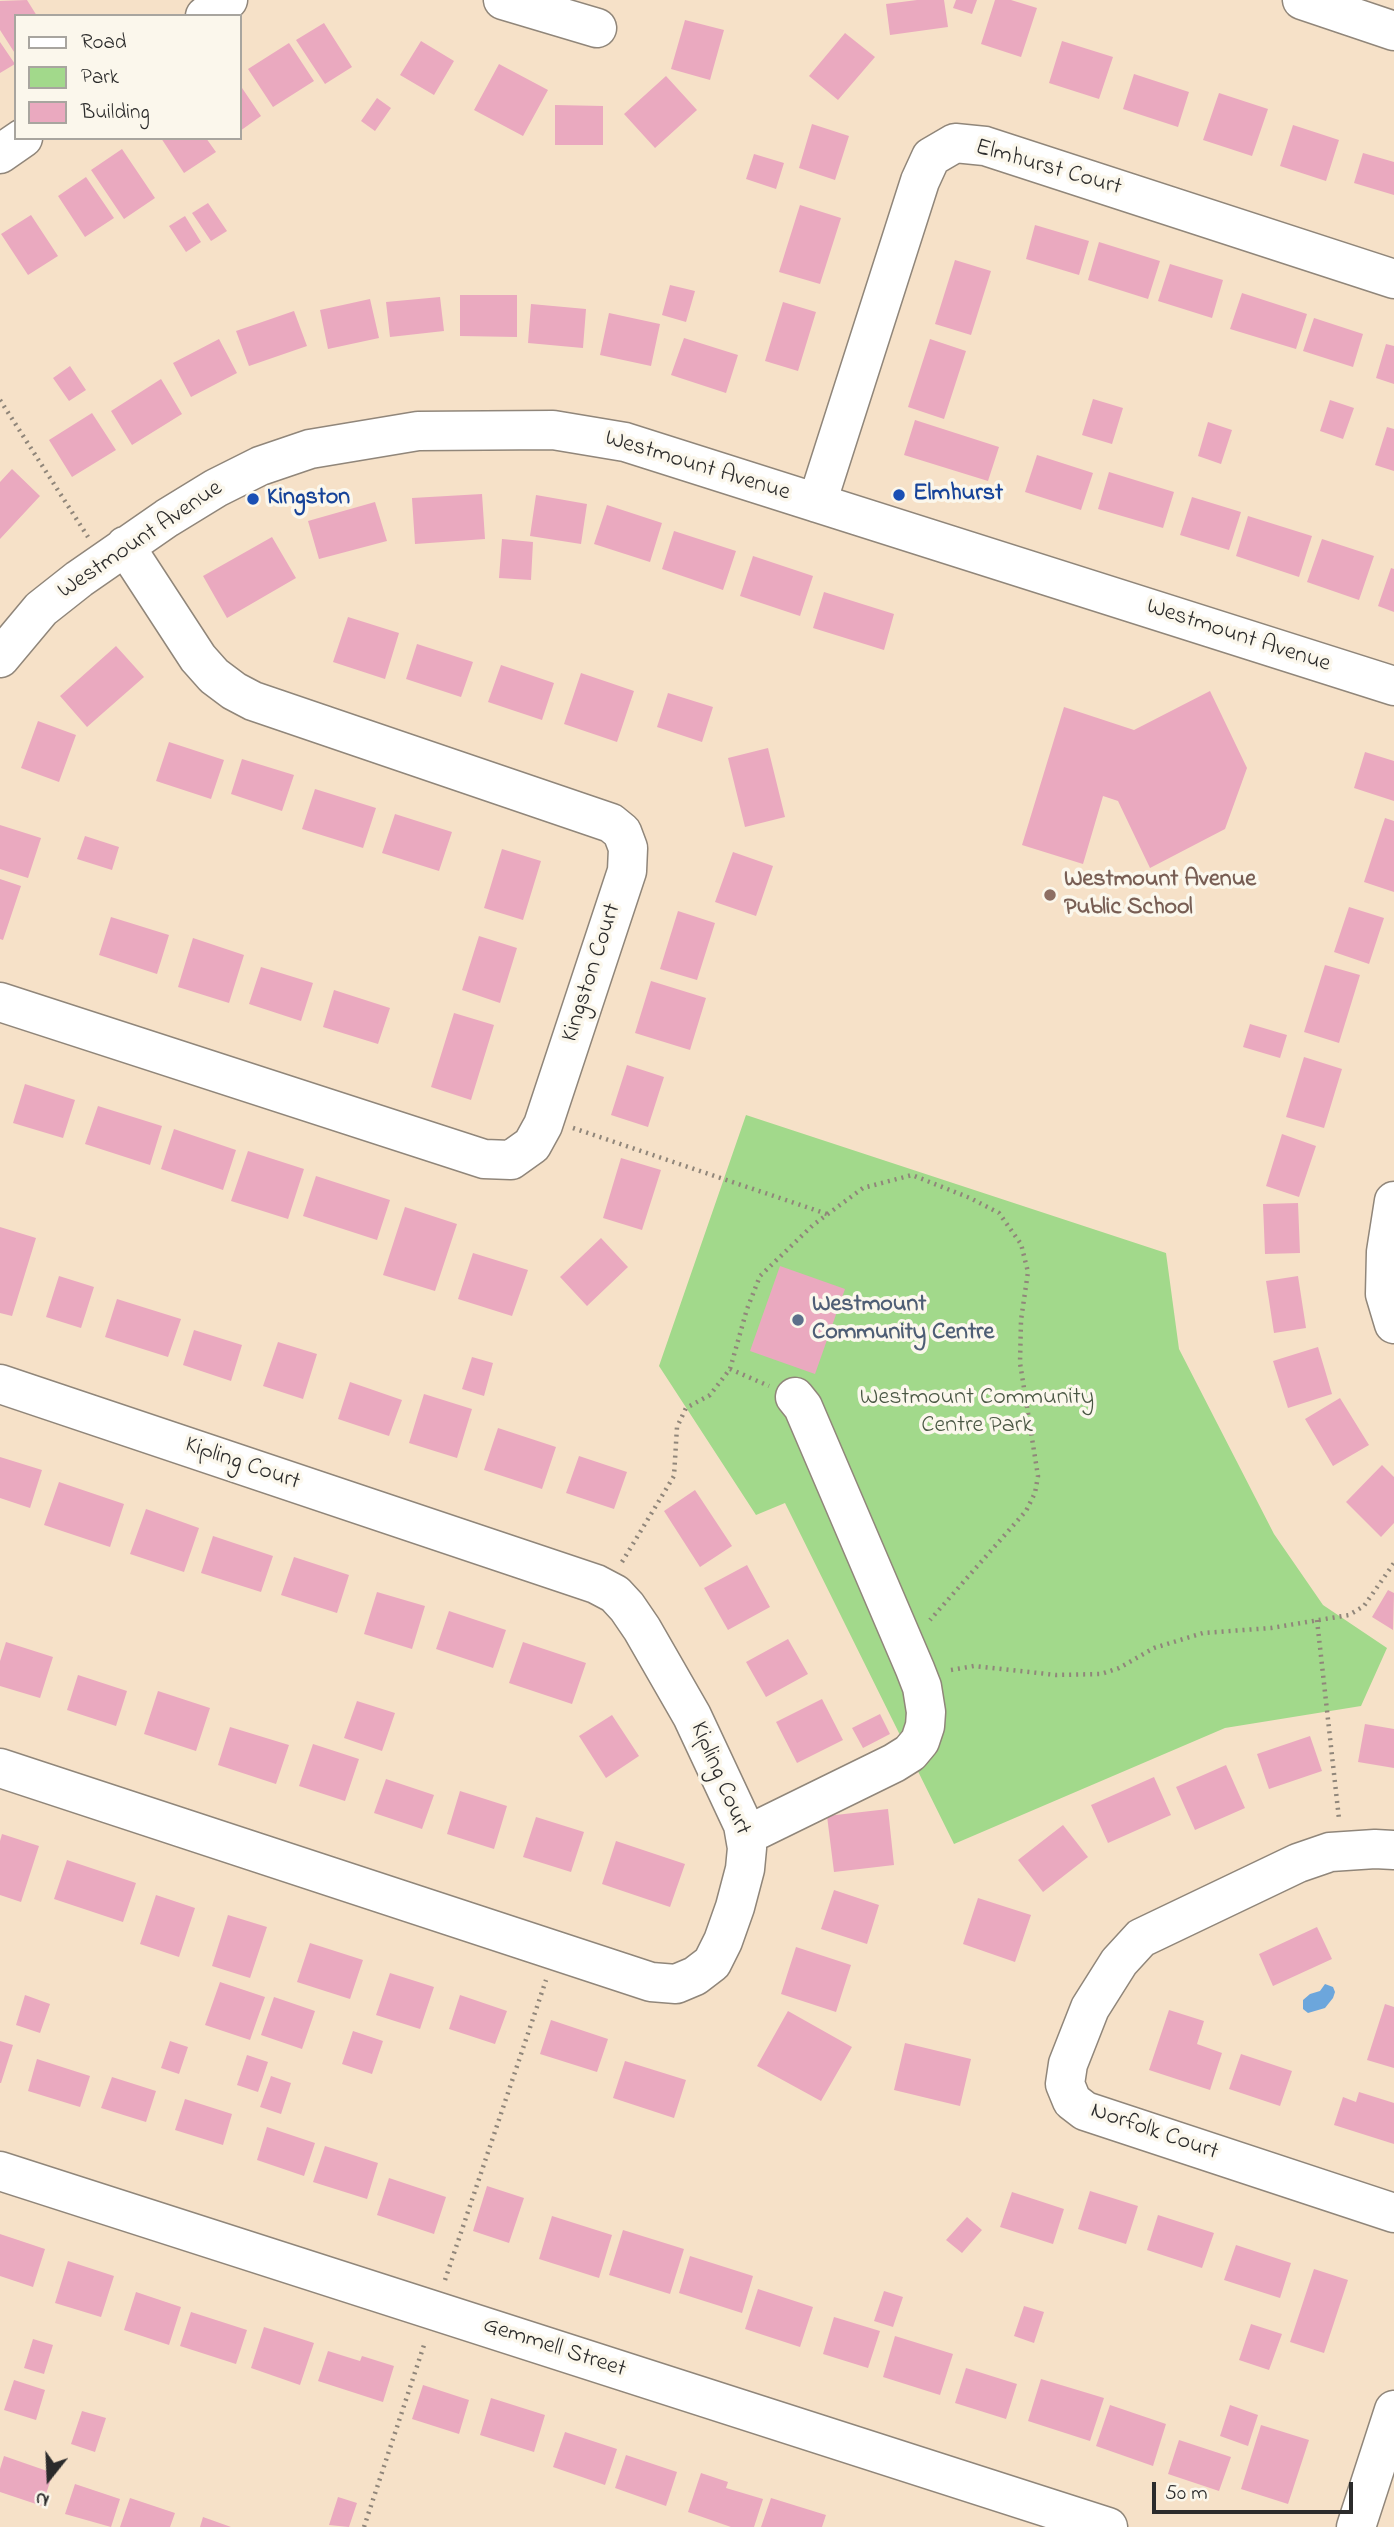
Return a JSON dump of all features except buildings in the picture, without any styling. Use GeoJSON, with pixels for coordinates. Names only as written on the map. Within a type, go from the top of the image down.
{"type":"FeatureCollection","features":[{"type":"Feature","properties":{"kind":"street"},"geometry":{"type":"LineString","coordinates":[[208,14],[228,0]]}},
{"type":"Feature","properties":{"kind":"street"},"geometry":{"type":"LineString","coordinates":[[503,0],[597,28]]}},
{"type":"Feature","properties":{"kind":"street"},"geometry":{"type":"LineString","coordinates":[[1302,0],[1394,31]]}},
{"type":"Feature","properties":{"kind":"street"},"geometry":{"type":"LineString","coordinates":[[0,154],[20,140]]}},
{"type":"Feature","properties":{"kind":"street","name":"Elmhurst Court"},"geometry":{"type":"LineString","coordinates":[[817,503],[920,181],[931,157],[955,143],[985,145],[1394,279]]}},
{"type":"Feature","properties":{"kind":"street","name":"Westmount Avenue"},"geometry":{"type":"LineString","coordinates":[[0,658],[41,609],[115,554],[216,488],[260,466],[310,449],[418,430],[553,430],[625,442],[1394,686]]}},
{"type":"Feature","properties":{"kind":"street","name":"Kingston Court"},"geometry":{"type":"LineString","coordinates":[[0,1002],[484,1159],[511,1160],[532,1145],[545,1119],[627,871],[628,848],[622,832],[611,823],[253,701],[234,691],[214,676],[198,658],[115,554]]}},
{"type":"Feature","properties":{"kind":"street"},"geometry":{"type":"LineString","coordinates":[[1394,1201],[1386,1252],[1385,1294],[1394,1324]]}},
{"type":"Feature","properties":{"kind":"street","name":"Kipling Court"},"geometry":{"type":"LineString","coordinates":[[0,1384],[582,1579],[615,1594],[642,1629],[692,1716],[743,1825],[747,1848],[744,1869],[723,1941],[712,1963],[695,1976],[676,1984],[651,1982],[0,1768]]}},
{"type":"Feature","properties":{"kind":"street"},"geometry":{"type":"LineString","coordinates":[[745,1836],[894,1763],[910,1753],[920,1741],[925,1726],[926,1712],[912,1662],[803,1407],[795,1397]]}},
{"type":"Feature","properties":{"kind":"street","name":"Norfolk Court"},"geometry":{"type":"LineString","coordinates":[[1394,1850],[1330,1852],[1298,1863],[1141,1938],[1119,1962],[1090,2008],[1068,2064],[1065,2084],[1072,2101],[1085,2111],[1394,2213]]}},
{"type":"Feature","properties":{"kind":"street","name":"Gemmell Street"},"geometry":{"type":"LineString","coordinates":[[0,2171],[1108,2527]]}},
{"type":"Feature","properties":{"kind":"street"},"geometry":{"type":"LineString","coordinates":[[1356,2527],[1394,2410]]}},
{"type":"Feature","properties":{"kind":"path"},"geometry":{"type":"LineString","coordinates":[[0,400],[115,554]]}},
{"type":"Feature","properties":{"kind":"path"},"geometry":{"type":"LineString","coordinates":[[545,1119],[828,1214]]}},
{"type":"Feature","properties":{"kind":"path"},"geometry":{"type":"LineString","coordinates":[[606,1589],[674,1476],[677,1427],[686,1408],[710,1395],[730,1369],[747,1309],[760,1276],[813,1225],[863,1188],[912,1175],[970,1198],[999,1213],[1021,1244],[1028,1272],[1021,1320],[1020,1363],[1038,1476],[1035,1493],[1026,1511],[912,1662]]}},
{"type":"Feature","properties":{"kind":"path"},"geometry":{"type":"LineString","coordinates":[[730,1369],[795,1397]]}},
{"type":"Feature","properties":{"kind":"path"},"geometry":{"type":"LineString","coordinates":[[912,1662],[1056,1675],[1101,1674],[1119,1668],[1154,1648],[1203,1633],[1271,1628],[1349,1615],[1364,1606],[1394,1563]]}},
{"type":"Feature","properties":{"kind":"path"},"geometry":{"type":"LineString","coordinates":[[1317,1620],[1343,1851]]}},
{"type":"Feature","properties":{"kind":"path"},"geometry":{"type":"LineString","coordinates":[[364,2527],[556,1951]]}},
{"type":"Feature","properties":{"kind":"green space","name":"Westmount Community Centre Park"},"geometry":{"type":"Polygon","coordinates":[[[746,1115],[1166,1253],[1179,1349],[1274,1534],[1323,1605],[1387,1648],[1361,1706],[1225,1728],[954,1844],[785,1503],[756,1515],[659,1366],[746,1115]]]}},
{"type":"Feature","properties":{"kind":"water"},"geometry":{"type":"Polygon","coordinates":[[[1325,1984],[1333,1987],[1333,1998],[1325,2008],[1308,2013],[1303,2009],[1303,2000],[1320,1991],[1325,1984]]]}},
{"type":"Feature","properties":{"kind":"place","name":"Elmhurst"},"geometry":{"type":"Point","coordinates":[899,495]}},
{"type":"Feature","properties":{"kind":"place","name":"Kingston"},"geometry":{"type":"Point","coordinates":[253,499]}},
{"type":"Feature","properties":{"kind":"place","name":"Westmount Avenue Public School"},"geometry":{"type":"Point","coordinates":[1050,895]}},
{"type":"Feature","properties":{"kind":"place","name":"Westmount Community Centre"},"geometry":{"type":"Point","coordinates":[798,1320]}}]}
